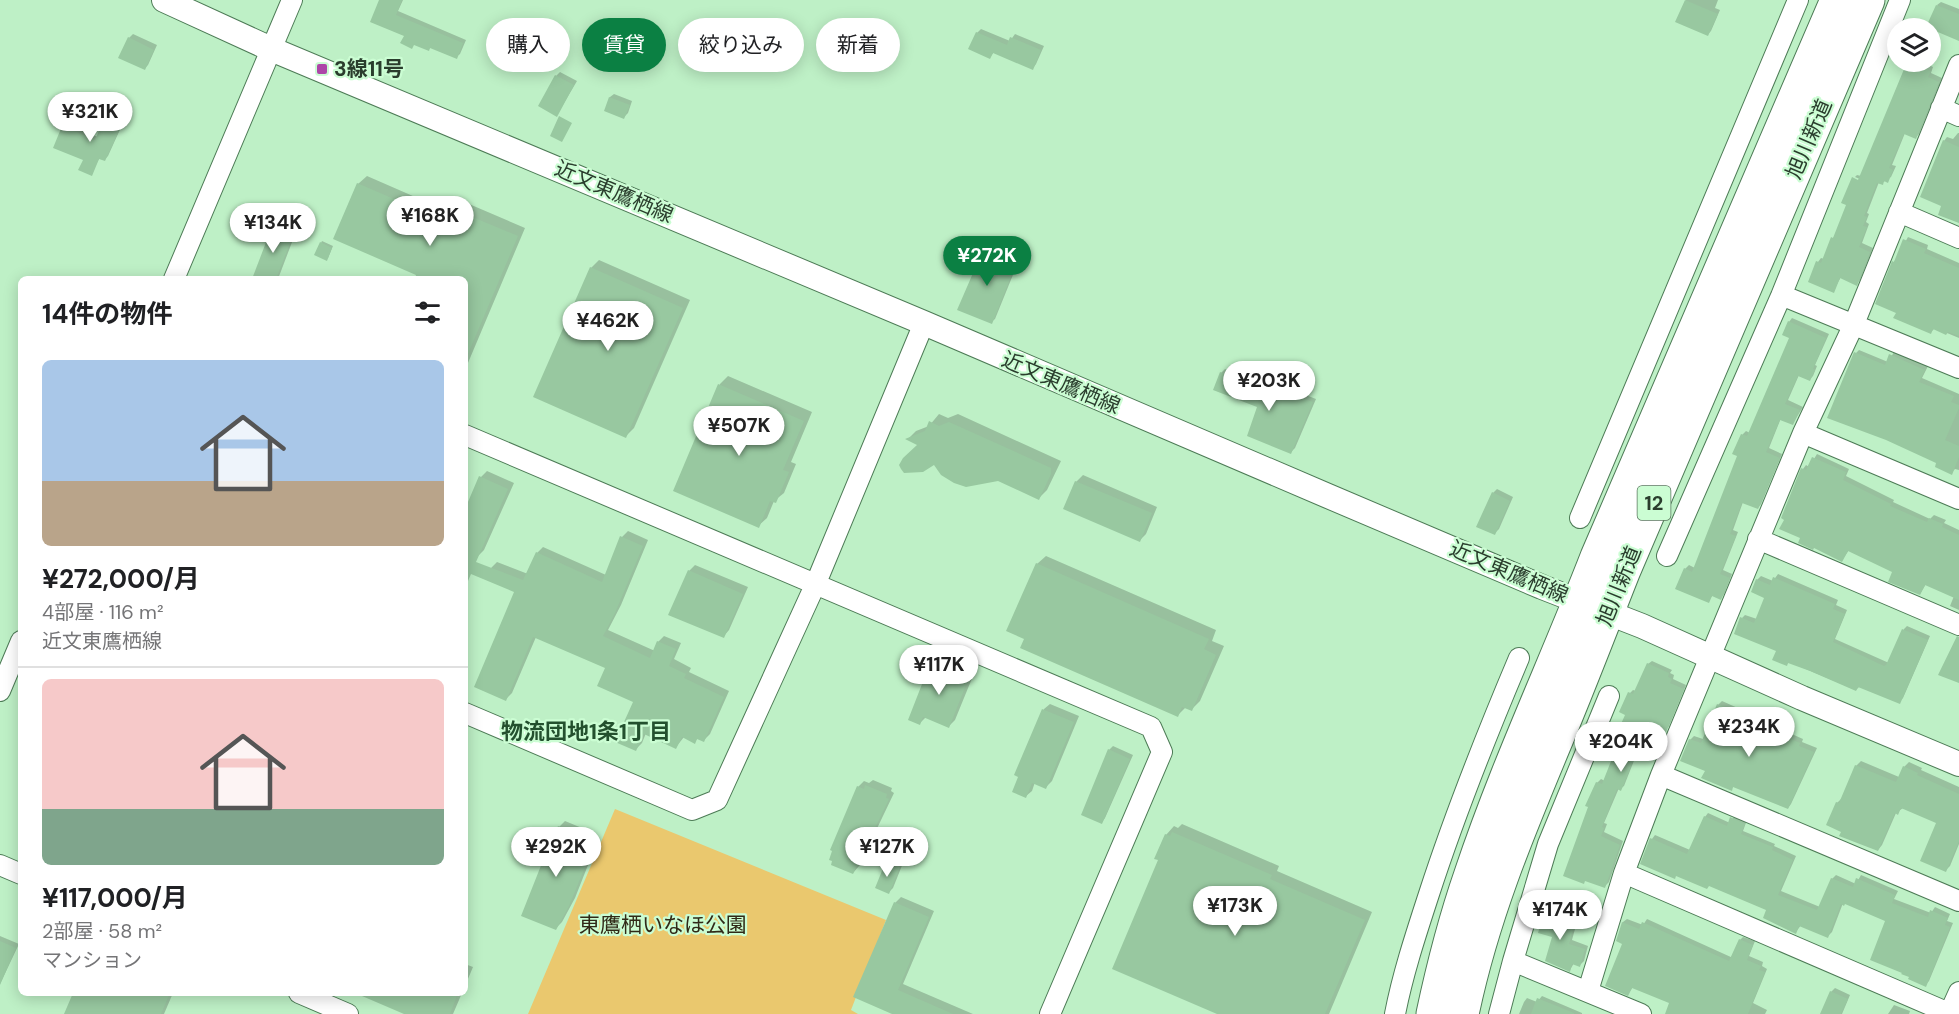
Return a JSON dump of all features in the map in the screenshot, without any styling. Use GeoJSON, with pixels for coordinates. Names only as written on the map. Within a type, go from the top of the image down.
{"type":"FeatureCollection","features":[{"type":"Feature","properties":{"kind":"highway","name":"旭川新道"},"geometry":{"type":"LineString","coordinates":[[1462,1014],[1469,981],[1497,885],[1568,752],[1624,456],[1837,0]]}},
{"type":"Feature","properties":{"kind":"highway","name":"旭川新道"},"geometry":{"type":"LineString","coordinates":[[1433,1014],[1452,931],[1491,817],[1594,607],[1674,457],[1868,0]]}},
{"type":"Feature","properties":{"kind":"street","name":"近文東鷹栖線"},"geometry":{"type":"LineString","coordinates":[[164,0],[271,49],[924,323],[1338,501],[1642,626],[1959,764]]}},
{"type":"Feature","properties":{"kind":"street"},"geometry":{"type":"LineString","coordinates":[[175,276],[292,0]]}},
{"type":"Feature","properties":{"kind":"street"},"geometry":{"type":"LineString","coordinates":[[1580,518],[1624,456],[1798,0]]}},
{"type":"Feature","properties":{"kind":"street"},"geometry":{"type":"LineString","coordinates":[[1667,556],[1781,296],[1900,0]]}},
{"type":"Feature","properties":{"kind":"street"},"geometry":{"type":"LineString","coordinates":[[1787,25],[1820,39]]}},
{"type":"Feature","properties":{"kind":"street"},"geometry":{"type":"LineString","coordinates":[[1588,991],[1624,873],[1661,775],[1803,433],[1854,324],[1959,65]]}},
{"type":"Feature","properties":{"kind":"street"},"geometry":{"type":"LineString","coordinates":[[1941,108],[1959,116]]}},
{"type":"Feature","properties":{"kind":"street"},"geometry":{"type":"LineString","coordinates":[[1899,212],[1959,238]]}},
{"type":"Feature","properties":{"kind":"street"},"geometry":{"type":"LineString","coordinates":[[1781,296],[1959,368]]}},
{"type":"Feature","properties":{"kind":"street"},"geometry":{"type":"LineString","coordinates":[[468,714],[692,810],[717,800],[816,583],[924,323]]}},
{"type":"Feature","properties":{"kind":"street"},"geometry":{"type":"LineString","coordinates":[[1803,433],[1959,499]]}},
{"type":"Feature","properties":{"kind":"street"},"geometry":{"type":"LineString","coordinates":[[468,436],[1151,727],[1162,752],[1050,1014]]}},
{"type":"Feature","properties":{"kind":"street"},"geometry":{"type":"LineString","coordinates":[[1674,457],[1704,471]]}},
{"type":"Feature","properties":{"kind":"street"},"geometry":{"type":"LineString","coordinates":[[1758,539],[1959,625]]}},
{"type":"Feature","properties":{"kind":"street"},"geometry":{"type":"LineString","coordinates":[[0,691],[18,648]]}},
{"type":"Feature","properties":{"kind":"street"},"geometry":{"type":"LineString","coordinates":[[1395,1014],[1439,862],[1469,778],[1518,658]]}},
{"type":"Feature","properties":{"kind":"street"},"geometry":{"type":"LineString","coordinates":[[1499,1014],[1512,961],[1548,844],[1568,752],[1609,696]]}},
{"type":"Feature","properties":{"kind":"street"},"geometry":{"type":"LineString","coordinates":[[1661,775],[1959,901]]}},
{"type":"Feature","properties":{"kind":"street"},"geometry":{"type":"LineString","coordinates":[[1439,862],[1470,874]]}},
{"type":"Feature","properties":{"kind":"street"},"geometry":{"type":"LineString","coordinates":[[0,865],[18,873]]}},
{"type":"Feature","properties":{"kind":"street"},"geometry":{"type":"LineString","coordinates":[[1624,873],[1950,1014],[1959,992]]}},
{"type":"Feature","properties":{"kind":"street"},"geometry":{"type":"LineString","coordinates":[[1512,961],[1641,1014]]}},
{"type":"Feature","properties":{"kind":"street"},"geometry":{"type":"LineString","coordinates":[[306,996],[348,1014]]}},
{"type":"Feature","properties":{"kind":"green space","name":"東鷹栖いなほ公園"},"geometry":{"type":"Polygon","coordinates":[[[615,809],[886,920],[851,1010],[858,1014],[528,1014],[615,809]]]}},
{"type":"Feature","properties":{"kind":"building"},"geometry":{"type":"Polygon","coordinates":[[[379,0],[402,0],[396,15],[463,43],[457,59],[430,48],[429,51],[414,45],[412,49],[400,43],[404,36],[370,22],[379,0]]]}},
{"type":"Feature","properties":{"kind":"building"},"geometry":{"type":"Polygon","coordinates":[[[1685,0],[1718,14],[1708,36],[1675,22],[1685,0]]]}},
{"type":"Feature","properties":{"kind":"building"},"geometry":{"type":"Polygon","coordinates":[[[1936,5],[1959,14],[1959,41],[1941,33],[1941,18],[1930,18],[1936,5]]]}},
{"type":"Feature","properties":{"kind":"building"},"geometry":{"type":"Polygon","coordinates":[[[976,32],[1007,45],[1010,37],[1041,50],[1033,70],[993,53],[990,59],[968,49],[976,32]]]}},
{"type":"Feature","properties":{"kind":"building"},"geometry":{"type":"Polygon","coordinates":[[[128,37],[154,50],[145,70],[118,58],[128,37]]]}},
{"type":"Feature","properties":{"kind":"building"},"geometry":{"type":"Polygon","coordinates":[[[1903,72],[1930,72],[1928,77],[1939,82],[1916,139],[1904,134],[1889,168],[1893,170],[1888,183],[1884,181],[1883,185],[1877,183],[1864,216],[1867,217],[1863,226],[1867,227],[1859,247],[1870,252],[1857,286],[1840,278],[1834,293],[1808,282],[1816,261],[1821,263],[1831,237],[1833,238],[1846,205],[1841,203],[1852,177],[1858,180],[1903,72]]]}},
{"type":"Feature","properties":{"kind":"building"},"geometry":{"type":"Polygon","coordinates":[[[555,75],[574,85],[557,117],[538,106],[555,75]]]}},
{"type":"Feature","properties":{"kind":"building"},"geometry":{"type":"Polygon","coordinates":[[[609,97],[630,105],[624,119],[604,111],[609,97]]]}},
{"type":"Feature","properties":{"kind":"building"},"geometry":{"type":"Polygon","coordinates":[[[108,110],[125,118],[105,161],[99,159],[92,176],[78,170],[83,160],[53,148],[62,126],[95,140],[108,110]]]}},
{"type":"Feature","properties":{"kind":"building"},"geometry":{"type":"Polygon","coordinates":[[[559,116],[572,123],[562,142],[550,136],[559,116]]]}},
{"type":"Feature","properties":{"kind":"building"},"geometry":{"type":"Polygon","coordinates":[[[1943,140],[1959,147],[1959,223],[1938,215],[1941,206],[1920,197],[1943,140]]]}},
{"type":"Feature","properties":{"kind":"building"},"geometry":{"type":"Polygon","coordinates":[[[357,183],[440,219],[446,206],[518,236],[468,354],[468,276],[416,276],[333,239],[357,183]]]}},
{"type":"Feature","properties":{"kind":"building"},"geometry":{"type":"Polygon","coordinates":[[[273,224],[294,233],[277,276],[253,276],[273,224]]]}},
{"type":"Feature","properties":{"kind":"building"},"geometry":{"type":"Polygon","coordinates":[[[1903,239],[1926,249],[1924,253],[1959,268],[1959,336],[1948,332],[1946,335],[1933,329],[1931,334],[1893,318],[1896,313],[1875,304],[1903,239]]]}},
{"type":"Feature","properties":{"kind":"building"},"geometry":{"type":"Polygon","coordinates":[[[320,242],[332,248],[327,261],[314,255],[320,242]]]}},
{"type":"Feature","properties":{"kind":"building"},"geometry":{"type":"Polygon","coordinates":[[[983,250],[1016,264],[992,324],[957,310],[983,250]]]}},
{"type":"Feature","properties":{"kind":"building"},"geometry":{"type":"Polygon","coordinates":[[[590,267],[683,308],[626,438],[533,397],[590,267]]]}},
{"type":"Feature","properties":{"kind":"building"},"geometry":{"type":"Polygon","coordinates":[[[1788,321],[1826,338],[1810,381],[1798,376],[1785,404],[1800,410],[1793,425],[1780,420],[1766,452],[1780,458],[1758,509],[1742,503],[1730,534],[1736,536],[1720,574],[1730,578],[1721,600],[1712,596],[1709,603],[1675,589],[1684,568],[1692,572],[1737,456],[1732,454],[1741,434],[1747,436],[1789,338],[1782,335],[1788,321]]]}},
{"type":"Feature","properties":{"kind":"building"},"geometry":{"type":"Polygon","coordinates":[[[1854,352],[1885,365],[1889,354],[1925,370],[1919,382],[1954,396],[1951,402],[1959,405],[1959,408],[1945,440],[1959,446],[1959,457],[1952,475],[1935,467],[1936,463],[1886,440],[1827,418],[1854,352]]]}},
{"type":"Feature","properties":{"kind":"building"},"geometry":{"type":"Polygon","coordinates":[[[1220,372],[1254,385],[1274,391],[1275,388],[1313,402],[1291,454],[1247,436],[1257,407],[1213,390],[1220,372]]]}},
{"type":"Feature","properties":{"kind":"building"},"geometry":{"type":"Polygon","coordinates":[[[718,384],[804,421],[783,470],[789,472],[776,503],[770,501],[759,528],[673,491],[718,384]]]}},
{"type":"Feature","properties":{"kind":"building"},"geometry":{"type":"Polygon","coordinates":[[[929,421],[939,426],[949,422],[1051,468],[1051,474],[1039,500],[998,481],[966,487],[954,483],[941,475],[934,465],[923,472],[904,473],[899,465],[917,445],[905,439],[925,431],[929,421]]]}},
{"type":"Feature","properties":{"kind":"building"},"geometry":{"type":"Polygon","coordinates":[[[1812,457],[1846,472],[1843,480],[1891,504],[1890,506],[1927,522],[1929,518],[1959,535],[1959,600],[1925,585],[1920,595],[1888,582],[1892,572],[1848,551],[1842,562],[1798,543],[1800,538],[1779,529],[1784,520],[1781,518],[1801,468],[1806,470],[1812,457]]]}},
{"type":"Feature","properties":{"kind":"building"},"geometry":{"type":"Polygon","coordinates":[[[479,476],[508,489],[476,562],[523,580],[536,552],[602,582],[620,536],[643,546],[603,636],[650,658],[657,641],[676,649],[669,666],[686,674],[684,678],[724,697],[704,742],[697,739],[695,744],[682,737],[676,749],[644,734],[636,751],[615,742],[633,702],[597,686],[605,668],[533,637],[506,701],[474,687],[514,592],[471,574],[468,581],[468,502],[479,476]]]}},
{"type":"Feature","properties":{"kind":"building"},"geometry":{"type":"Polygon","coordinates":[[[1075,481],[1152,513],[1140,542],[1063,509],[1075,481]]]}},
{"type":"Feature","properties":{"kind":"building"},"geometry":{"type":"Polygon","coordinates":[[[1492,492],[1510,501],[1495,535],[1476,527],[1492,492]]]}},
{"type":"Feature","properties":{"kind":"building"},"geometry":{"type":"Polygon","coordinates":[[[1036,563],[1209,639],[1204,649],[1216,655],[1192,711],[1182,707],[1178,717],[1020,648],[1024,639],[1006,631],[1036,563]]]}},
{"type":"Feature","properties":{"kind":"building"},"geometry":{"type":"Polygon","coordinates":[[[688,570],[743,594],[724,638],[668,615],[688,570]]]}},
{"type":"Feature","properties":{"kind":"building"},"geometry":{"type":"Polygon","coordinates":[[[1773,577],[1835,604],[1833,609],[1845,614],[1833,642],[1884,666],[1902,629],[1928,640],[1900,704],[1858,687],[1856,691],[1810,671],[1772,660],[1776,651],[1734,634],[1740,617],[1754,623],[1764,598],[1751,592],[1756,579],[1770,585],[1773,577]]]}},
{"type":"Feature","properties":{"kind":"building"},"geometry":{"type":"Polygon","coordinates":[[[1957,636],[1959,637],[1959,683],[1938,675],[1957,636]]]}},
{"type":"Feature","properties":{"kind":"building"},"geometry":{"type":"Polygon","coordinates":[[[931,661],[969,677],[949,728],[923,717],[920,725],[908,720],[931,661]]]}},
{"type":"Feature","properties":{"kind":"building"},"geometry":{"type":"Polygon","coordinates":[[[1647,663],[1669,673],[1668,677],[1672,679],[1670,683],[1684,689],[1666,732],[1651,726],[1638,755],[1636,754],[1621,791],[1617,789],[1602,827],[1604,828],[1601,836],[1620,845],[1605,888],[1585,881],[1584,884],[1563,876],[1588,807],[1585,806],[1596,782],[1602,784],[1617,746],[1612,744],[1625,715],[1619,712],[1628,692],[1633,694],[1647,663]]]}},
{"type":"Feature","properties":{"kind":"building"},"geometry":{"type":"Polygon","coordinates":[[[1717,704],[1800,743],[1799,746],[1814,752],[1788,809],[1733,787],[1732,791],[1701,778],[1705,771],[1680,761],[1689,739],[1701,743],[1717,704]]]}},
{"type":"Feature","properties":{"kind":"building"},"geometry":{"type":"Polygon","coordinates":[[[1042,709],[1074,722],[1046,789],[1032,783],[1026,798],[1012,792],[1018,777],[1014,775],[1042,709]]]}},
{"type":"Feature","properties":{"kind":"building"},"geometry":{"type":"Polygon","coordinates":[[[1108,749],[1130,759],[1102,824],[1081,815],[1108,749]]]}},
{"type":"Feature","properties":{"kind":"building"},"geometry":{"type":"Polygon","coordinates":[[[1855,765],[1896,782],[1903,766],[1959,794],[1959,841],[1946,872],[1920,861],[1936,823],[1901,808],[1898,815],[1895,813],[1878,851],[1839,836],[1841,832],[1826,825],[1836,802],[1839,803],[1855,765]]]}},
{"type":"Feature","properties":{"kind":"building"},"geometry":{"type":"Polygon","coordinates":[[[865,785],[887,794],[886,798],[889,799],[853,874],[831,865],[832,861],[829,860],[832,851],[830,850],[857,786],[864,789],[865,785]]]}},
{"type":"Feature","properties":{"kind":"building"},"geometry":{"type":"Polygon","coordinates":[[[1704,816],[1727,826],[1730,817],[1745,824],[1741,834],[1773,847],[1772,850],[1793,860],[1778,895],[1817,910],[1831,878],[1853,887],[1856,878],[1895,895],[1892,903],[1928,917],[1930,910],[1948,918],[1945,925],[1950,927],[1926,987],[1908,979],[1909,977],[1902,973],[1870,960],[1885,921],[1841,904],[1828,938],[1799,926],[1796,934],[1763,918],[1766,910],[1709,886],[1707,889],[1676,876],[1675,879],[1640,864],[1650,838],[1687,854],[1704,816]]]}},
{"type":"Feature","properties":{"kind":"building"},"geometry":{"type":"Polygon","coordinates":[[[558,826],[589,839],[579,864],[585,867],[556,930],[521,916],[542,863],[529,858],[535,844],[548,849],[558,826]]]}},
{"type":"Feature","properties":{"kind":"building"},"geometry":{"type":"Polygon","coordinates":[[[1172,832],[1272,875],[1270,879],[1365,920],[1325,1014],[1217,1014],[1112,969],[1158,860],[1154,859],[1165,834],[1170,836],[1172,832]]]}},
{"type":"Feature","properties":{"kind":"building"},"geometry":{"type":"Polygon","coordinates":[[[886,861],[900,867],[889,894],[875,888],[886,861]]]}},
{"type":"Feature","properties":{"kind":"building"},"geometry":{"type":"Polygon","coordinates":[[[894,902],[929,917],[898,990],[953,1014],[892,1014],[853,997],[894,902]]]}},
{"type":"Feature","properties":{"kind":"building"},"geometry":{"type":"Polygon","coordinates":[[[1545,909],[1560,913],[1559,918],[1575,922],[1569,944],[1585,949],[1580,967],[1572,964],[1570,972],[1545,961],[1552,937],[1538,933],[1545,909]]]}},
{"type":"Feature","properties":{"kind":"building"},"geometry":{"type":"Polygon","coordinates":[[[1622,922],[1639,929],[1642,922],[1729,961],[1739,939],[1753,945],[1747,960],[1761,966],[1759,970],[1765,972],[1748,1014],[1665,1014],[1669,1003],[1632,988],[1628,996],[1605,986],[1622,944],[1616,941],[1622,922]]]}},
{"type":"Feature","properties":{"kind":"building"},"geometry":{"type":"Polygon","coordinates":[[[0,941],[16,948],[0,985],[0,941]]]}},
{"type":"Feature","properties":{"kind":"building"},"geometry":{"type":"Polygon","coordinates":[[[1830,991],[1848,999],[1841,1014],[1820,1014],[1830,991]]]}},
{"type":"Feature","properties":{"kind":"building"},"geometry":{"type":"Polygon","coordinates":[[[72,996],[169,996],[161,1014],[64,1014],[72,996]]]}},
{"type":"Feature","properties":{"kind":"building"},"geometry":{"type":"Polygon","coordinates":[[[362,996],[457,996],[450,1014],[404,1014],[362,996]]]}},
{"type":"Feature","properties":{"kind":"building"},"geometry":{"type":"Polygon","coordinates":[[[1537,998],[1574,1013],[1574,1014],[1531,1014],[1537,998]]]}},
{"type":"Feature","properties":{"kind":"place","name":"3線11号"},"geometry":{"type":"Point","coordinates":[322,69]}},
{"type":"Feature","properties":{"kind":"district","name":"物流団地1条1丁目"},"geometry":{"type":"Point","coordinates":[586,731]}}]}
